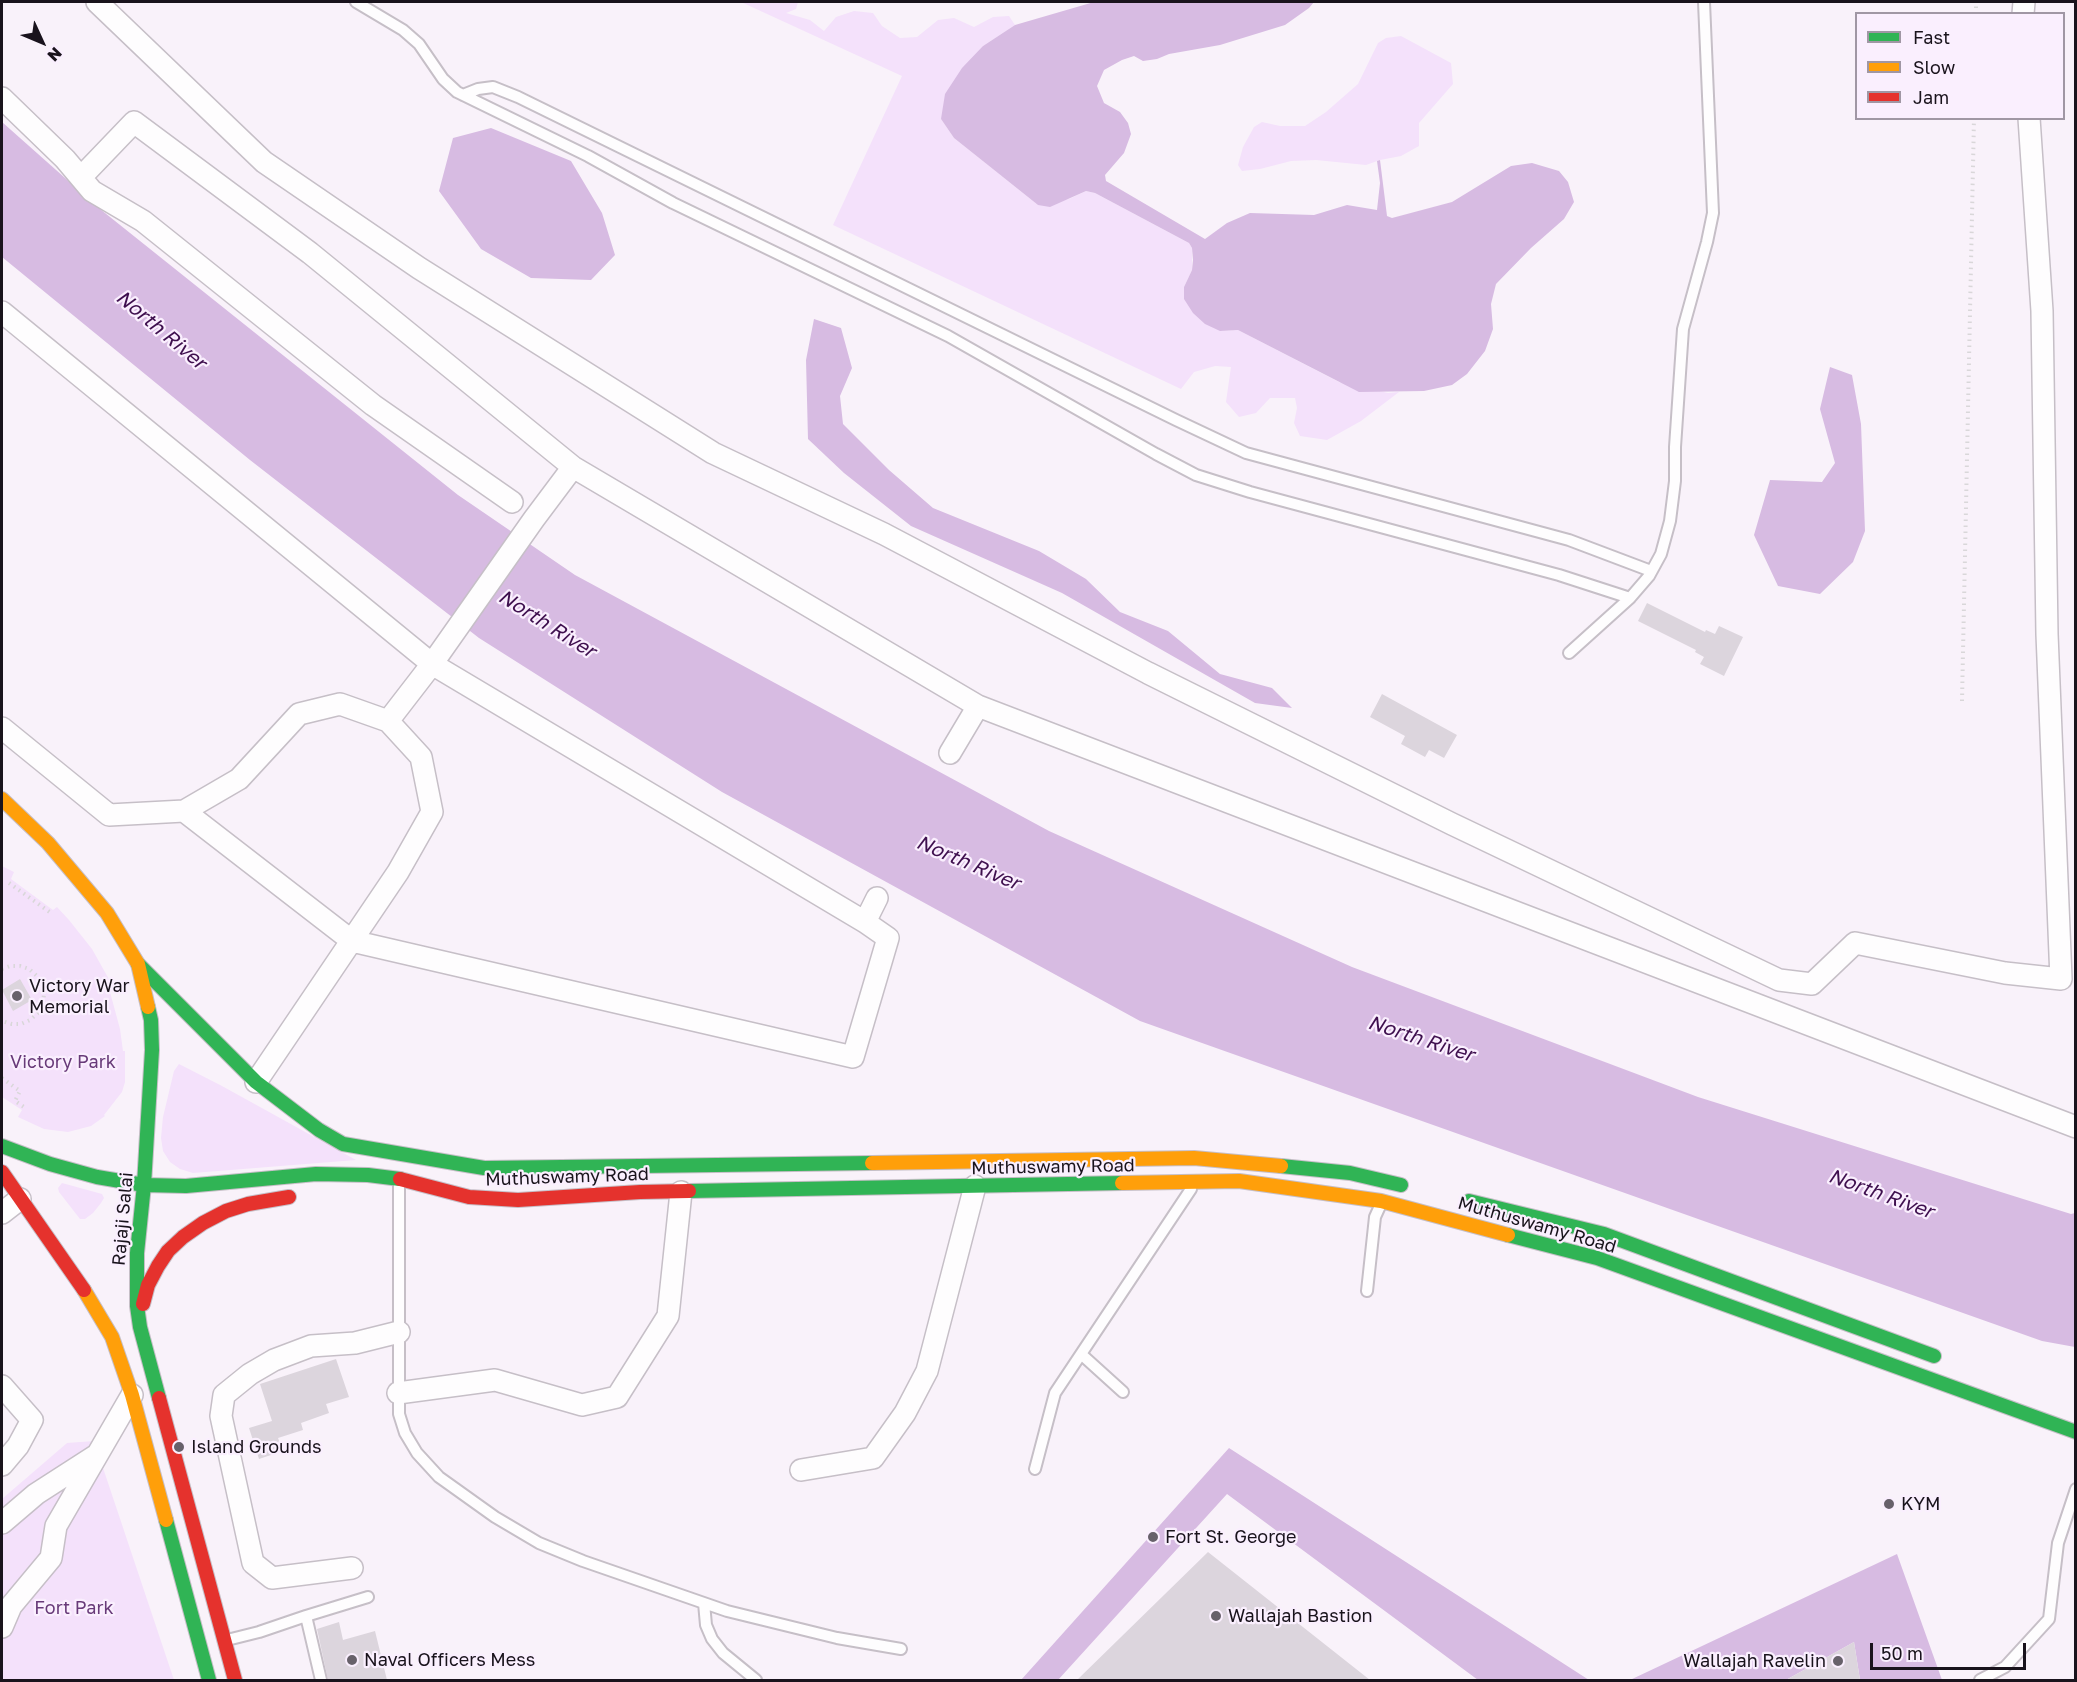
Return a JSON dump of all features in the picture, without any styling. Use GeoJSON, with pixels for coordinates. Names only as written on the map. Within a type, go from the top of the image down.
{"type":"FeatureCollection","features":[{"type":"Feature","properties":{"kind":"main road","name":"Rajaji Salai"},"geometry":{"type":"LineString","coordinates":[[2,799],[58,854],[107,914],[138,964],[151,1020],[152,1050],[136,1275],[140,1326],[235,1680]]}},
{"type":"Feature","properties":{"kind":"main road"},"geometry":{"type":"LineString","coordinates":[[19,834],[27,836],[58,854]]}},
{"type":"Feature","properties":{"kind":"main road","name":"Muthuswamy Road"},"geometry":{"type":"LineString","coordinates":[[138,964],[256,1082],[319,1131],[343,1144],[484,1168],[1194,1158],[1350,1173],[1410,1187]]}},
{"type":"Feature","properties":{"kind":"main road","name":"Muthuswamy Road"},"geometry":{"type":"LineString","coordinates":[[2,1146],[50,1164],[97,1177],[144,1185],[197,1185],[339,1174],[368,1174],[400,1179],[469,1197],[509,1199],[681,1192],[1239,1181],[1381,1201],[1597,1258],[2076,1432]]}},
{"type":"Feature","properties":{"kind":"main road"},"geometry":{"type":"LineString","coordinates":[[2,1172],[96,1308],[112,1337],[132,1395],[209,1680]]}},
{"type":"Feature","properties":{"kind":"main road"},"geometry":{"type":"LineString","coordinates":[[357,1189],[400,1179]]}},
{"type":"Feature","properties":{"kind":"main road"},"geometry":{"type":"LineString","coordinates":[[140,1326],[148,1285],[168,1251],[183,1237],[203,1223],[237,1208],[304,1195]]}},
{"type":"Feature","properties":{"kind":"main road","name":"Muthuswamy Road"},"geometry":{"type":"LineString","coordinates":[[1455,1198],[1604,1234],[1952,1363]]}},
{"type":"Feature","properties":{"kind":"street"},"geometry":{"type":"LineString","coordinates":[[97,2],[264,162],[419,268],[713,453],[884,534],[1148,673],[1452,824],[1779,980],[1812,984],[1855,943],[2005,973],[2061,978],[2048,634],[2042,310],[2029,120]]}},
{"type":"Feature","properties":{"kind":"street"},"geometry":{"type":"LineString","coordinates":[[2,98],[65,159],[92,191],[143,221],[373,405],[512,501]]}},
{"type":"Feature","properties":{"kind":"street"},"geometry":{"type":"LineString","coordinates":[[87,171],[134,122],[310,253],[573,468],[978,706],[2076,1127]]}},
{"type":"Feature","properties":{"kind":"street"},"geometry":{"type":"LineString","coordinates":[[2,312],[432,664],[865,922],[888,938],[853,1057],[352,941],[184,812]]}},
{"type":"Feature","properties":{"kind":"street"},"geometry":{"type":"LineString","coordinates":[[388,721],[432,664],[534,519],[573,468]]}},
{"type":"Feature","properties":{"kind":"street"},"geometry":{"type":"LineString","coordinates":[[2,728],[109,815],[184,812],[239,779],[299,714],[340,704],[388,721],[421,757],[432,812],[398,872],[256,1082]]}},
{"type":"Feature","properties":{"kind":"street"},"geometry":{"type":"LineString","coordinates":[[950,753],[978,706]]}},
{"type":"Feature","properties":{"kind":"street"},"geometry":{"type":"LineString","coordinates":[[865,922],[877,898]]}},
{"type":"Feature","properties":{"kind":"street"},"geometry":{"type":"LineString","coordinates":[[801,1470],[873,1458],[905,1413],[927,1371],[975,1186]]}},
{"type":"Feature","properties":{"kind":"street"},"geometry":{"type":"LineString","coordinates":[[398,1393],[495,1380],[582,1405],[617,1397],[668,1316],[681,1192]]}},
{"type":"Feature","properties":{"kind":"street"},"geometry":{"type":"LineString","coordinates":[[2,1213],[20,1199]]}},
{"type":"Feature","properties":{"kind":"street"},"geometry":{"type":"LineString","coordinates":[[352,1568],[272,1578],[253,1563],[221,1416],[224,1395],[250,1374],[274,1360],[311,1346],[355,1343],[399,1332]]}},
{"type":"Feature","properties":{"kind":"street"},"geometry":{"type":"LineString","coordinates":[[2,1386],[32,1420],[18,1446],[2,1465]]}},
{"type":"Feature","properties":{"kind":"street"},"geometry":{"type":"LineString","coordinates":[[2,1628],[11,1606],[51,1558],[56,1526],[132,1395]]}},
{"type":"Feature","properties":{"kind":"street"},"geometry":{"type":"LineString","coordinates":[[2,1523],[36,1494],[98,1454]]}},
{"type":"Feature","properties":{"kind":"lane"},"geometry":{"type":"LineString","coordinates":[[356,2],[403,30],[418,44],[443,79],[457,92],[588,156],[673,203],[948,336],[1197,475],[1250,492],[1558,575],[1630,598]]}},
{"type":"Feature","properties":{"kind":"lane"},"geometry":{"type":"LineString","coordinates":[[1569,652],[1630,598],[1652,571],[1661,554],[1670,521],[1675,482],[1675,447],[1683,329],[1713,213],[1704,2]]}},
{"type":"Feature","properties":{"kind":"lane"},"geometry":{"type":"LineString","coordinates":[[463,95],[478,89],[493,87],[518,97],[1246,453],[1569,540],[1652,571]]}},
{"type":"Feature","properties":{"kind":"lane"},"geometry":{"type":"LineString","coordinates":[[400,1179],[399,1414],[405,1433],[417,1453],[439,1477],[495,1517],[539,1543],[572,1556],[726,1611],[837,1638],[901,1649]]}},
{"type":"Feature","properties":{"kind":"lane"},"geometry":{"type":"LineString","coordinates":[[1035,1469],[1055,1393],[1195,1182]]}},
{"type":"Feature","properties":{"kind":"lane"},"geometry":{"type":"LineString","coordinates":[[1367,1291],[1375,1217],[1387,1182]]}},
{"type":"Feature","properties":{"kind":"lane"},"geometry":{"type":"LineString","coordinates":[[1081,1354],[1123,1392]]}},
{"type":"Feature","properties":{"kind":"lane"},"geometry":{"type":"LineString","coordinates":[[1980,1680],[2005,1667],[2049,1619],[2058,1543],[2076,1489]]}},
{"type":"Feature","properties":{"kind":"lane"},"geometry":{"type":"LineString","coordinates":[[224,1640],[259,1632],[368,1597]]}},
{"type":"Feature","properties":{"kind":"lane"},"geometry":{"type":"LineString","coordinates":[[704,1603],[703,1615],[712,1639],[723,1653],[756,1680]]}},
{"type":"Feature","properties":{"kind":"lane"},"geometry":{"type":"LineString","coordinates":[[306,1616],[321,1680]]}},
{"type":"Feature","properties":{"kind":"path"},"geometry":{"type":"LineString","coordinates":[[1962,700],[1974,120]]}},
{"type":"Feature","properties":{"kind":"path"},"geometry":{"type":"LineString","coordinates":[[9,883],[51,913]]}},
{"type":"Feature","properties":{"kind":"path"},"geometry":{"type":"LineString","coordinates":[[2,969],[10,966],[30,969],[42,984],[44,994],[38,1013],[30,1020],[21,1024],[2,1021]]}},
{"type":"Feature","properties":{"kind":"path"},"geometry":{"type":"LineString","coordinates":[[2,1078],[21,1091],[15,1101],[24,1107]]}},
{"type":"Feature","properties":{"kind":"green space"},"geometry":{"type":"Polygon","coordinates":[[[741,2],[798,2],[796,9],[786,13],[810,20],[824,31],[836,17],[854,11],[873,13],[882,26],[900,38],[917,37],[938,20],[954,18],[974,27],[993,17],[1009,16],[1015,25],[983,46],[941,119],[954,138],[1038,205],[1069,199],[1086,191],[1095,193],[1189,243],[1192,248],[1192,270],[1184,287],[1220,331],[1238,330],[1339,382],[1388,393],[1399,392],[1361,421],[1327,440],[1300,436],[1294,423],[1297,408],[1295,398],[1270,398],[1256,413],[1239,417],[1226,402],[1231,367],[1215,366],[1194,372],[1181,389],[833,225],[902,76],[741,2]]]}},
{"type":"Feature","properties":{"kind":"green space"},"geometry":{"type":"Polygon","coordinates":[[[1401,36],[1451,63],[1453,84],[1419,123],[1419,146],[1401,156],[1366,165],[1316,160],[1291,161],[1242,171],[1238,165],[1243,147],[1254,127],[1262,122],[1280,126],[1305,126],[1326,112],[1358,84],[1378,43],[1386,38],[1401,36]]]}},
{"type":"Feature","properties":{"kind":"green space","name":"Victory Park"},"geometry":{"type":"Polygon","coordinates":[[[2,866],[14,872],[11,879],[53,910],[57,907],[69,920],[92,949],[115,990],[110,992],[120,1029],[123,1051],[125,1051],[125,1082],[122,1092],[105,1116],[91,1126],[68,1132],[44,1129],[18,1117],[22,1110],[2,1097],[2,866]]]}},
{"type":"Feature","properties":{"kind":"green space"},"geometry":{"type":"Polygon","coordinates":[[[179,1064],[356,1160],[193,1173],[180,1169],[170,1162],[163,1151],[161,1138],[163,1117],[174,1071],[179,1064]]]}},
{"type":"Feature","properties":{"kind":"green space"},"geometry":{"type":"Polygon","coordinates":[[[62,1183],[102,1194],[104,1198],[93,1213],[85,1219],[80,1219],[59,1192],[58,1188],[62,1183]]]}},
{"type":"Feature","properties":{"kind":"green space","name":"Fort Park"},"geometry":{"type":"Polygon","coordinates":[[[94,1441],[174,1680],[2,1680],[2,1499],[67,1443],[94,1441]]]}},
{"type":"Feature","properties":{"kind":"water"},"geometry":{"type":"Polygon","coordinates":[[[1094,2],[1314,2],[1285,25],[1220,45],[1169,54],[1157,59],[1143,61],[1134,56],[1104,70],[1097,86],[1104,103],[1120,112],[1128,123],[1131,134],[1124,153],[1105,175],[1106,181],[1205,239],[1227,223],[1250,213],[1314,215],[1347,205],[1377,210],[1380,183],[1377,161],[1380,160],[1387,216],[1392,218],[1452,202],[1511,166],[1532,163],[1559,171],[1568,182],[1574,202],[1564,219],[1531,248],[1496,284],[1491,304],[1493,329],[1485,351],[1467,374],[1452,385],[1424,391],[1359,392],[1238,330],[1220,331],[1205,324],[1193,313],[1184,299],[1184,287],[1192,270],[1193,260],[1189,243],[1095,193],[1086,191],[1050,207],[1038,205],[954,138],[941,119],[945,94],[962,68],[983,46],[1015,25],[1094,2]]]}},
{"type":"Feature","properties":{"kind":"water","name":"North River"},"geometry":{"type":"Polygon","coordinates":[[[2,122],[100,209],[458,495],[575,575],[1049,831],[1352,967],[1698,1097],[2071,1214],[2075,1213],[2075,1347],[2042,1341],[1140,1021],[722,792],[479,638],[250,460],[2,257],[2,122]]]}},
{"type":"Feature","properties":{"kind":"water"},"geometry":{"type":"Polygon","coordinates":[[[491,128],[571,161],[602,213],[615,255],[591,280],[531,278],[481,249],[439,191],[453,138],[491,128]]]}},
{"type":"Feature","properties":{"kind":"water"},"geometry":{"type":"Polygon","coordinates":[[[814,319],[841,328],[852,368],[840,396],[843,424],[889,470],[933,508],[1039,551],[1086,579],[1120,612],[1168,631],[1220,674],[1272,688],[1292,708],[1255,703],[1062,593],[911,526],[844,473],[808,439],[806,360],[814,319]]]}},
{"type":"Feature","properties":{"kind":"water"},"geometry":{"type":"Polygon","coordinates":[[[1830,367],[1852,375],[1861,424],[1865,531],[1853,562],[1820,594],[1778,586],[1754,535],[1770,480],[1822,482],[1835,463],[1820,409],[1830,367]]]}},
{"type":"Feature","properties":{"kind":"water"},"geometry":{"type":"Polygon","coordinates":[[[1229,1448],[1589,1680],[1478,1680],[1227,1494],[1058,1680],[1021,1680],[1229,1448]]]}},
{"type":"Feature","properties":{"kind":"water"},"geometry":{"type":"Polygon","coordinates":[[[1897,1554],[1942,1680],[1860,1680],[1854,1642],[1786,1680],[1630,1680],[1897,1554]]]}},
{"type":"Feature","properties":{"kind":"building"},"geometry":{"type":"Polygon","coordinates":[[[1647,603],[1705,632],[1706,630],[1715,634],[1719,626],[1743,637],[1724,676],[1700,664],[1704,657],[1695,652],[1696,650],[1638,621],[1647,603]]]}},
{"type":"Feature","properties":{"kind":"building"},"geometry":{"type":"Polygon","coordinates":[[[1382,694],[1457,735],[1444,758],[1429,750],[1425,757],[1401,744],[1405,736],[1370,717],[1382,694]]]}},
{"type":"Feature","properties":{"kind":"building","name":"Victory War Memorial"},"geometry":{"type":"Polygon","coordinates":[[[20,979],[32,1000],[13,1011],[2,990],[20,979]]]}},
{"type":"Feature","properties":{"kind":"building"},"geometry":{"type":"Polygon","coordinates":[[[336,1359],[349,1397],[326,1404],[329,1413],[301,1423],[303,1430],[278,1438],[283,1451],[259,1459],[249,1428],[272,1421],[260,1384],[336,1359]]]}},
{"type":"Feature","properties":{"kind":"building","name":"Wallajah Bastion"},"geometry":{"type":"Polygon","coordinates":[[[1208,1552],[1370,1680],[1077,1680],[1208,1552]]]}},
{"type":"Feature","properties":{"kind":"building","name":"Naval Officers Mess"},"geometry":{"type":"Polygon","coordinates":[[[339,1622],[343,1640],[375,1631],[387,1680],[328,1680],[317,1629],[339,1622]]]}},
{"type":"Feature","properties":{"kind":"building","name":"Wallajah Ravelin"},"geometry":{"type":"Polygon","coordinates":[[[1854,1642],[1860,1680],[1786,1680],[1854,1642]]]}},
{"type":"Feature","properties":{"kind":"traffic: fast"},"geometry":{"type":"LineString","coordinates":[[138,964],[256,1082],[319,1130],[343,1144],[484,1168],[872,1163]]}},
{"type":"Feature","properties":{"kind":"traffic: fast"},"geometry":{"type":"LineString","coordinates":[[148,1007],[152,1050],[144,1185],[137,1253],[137,1306],[140,1327],[159,1398]]}},
{"type":"Feature","properties":{"kind":"traffic: fast"},"geometry":{"type":"LineString","coordinates":[[2,1146],[50,1164],[97,1177],[144,1185],[186,1186],[316,1174],[368,1175],[400,1179]]}},
{"type":"Feature","properties":{"kind":"traffic: fast"},"geometry":{"type":"LineString","coordinates":[[1281,1166],[1350,1173],[1401,1185]]}},
{"type":"Feature","properties":{"kind":"traffic: fast"},"geometry":{"type":"LineString","coordinates":[[689,1191],[1122,1183]]}},
{"type":"Feature","properties":{"kind":"traffic: fast"},"geometry":{"type":"LineString","coordinates":[[1469,1201],[1604,1234],[1934,1356]]}},
{"type":"Feature","properties":{"kind":"traffic: fast"},"geometry":{"type":"LineString","coordinates":[[1508,1235],[1597,1258],[2076,1432]]}},
{"type":"Feature","properties":{"kind":"traffic: fast"},"geometry":{"type":"LineString","coordinates":[[166,1520],[209,1680]]}},
{"type":"Feature","properties":{"kind":"traffic: slow"},"geometry":{"type":"LineString","coordinates":[[2,799],[48,843],[107,913],[138,964],[148,1007]]}},
{"type":"Feature","properties":{"kind":"traffic: slow"},"geometry":{"type":"LineString","coordinates":[[872,1163],[1194,1158],[1281,1166]]}},
{"type":"Feature","properties":{"kind":"traffic: slow"},"geometry":{"type":"LineString","coordinates":[[1122,1183],[1239,1181],[1381,1201],[1508,1235]]}},
{"type":"Feature","properties":{"kind":"traffic: slow"},"geometry":{"type":"LineString","coordinates":[[84,1290],[112,1337],[132,1395],[166,1520]]}},
{"type":"Feature","properties":{"kind":"traffic: jam"},"geometry":{"type":"LineString","coordinates":[[2,1172],[84,1290]]}},
{"type":"Feature","properties":{"kind":"traffic: jam"},"geometry":{"type":"LineString","coordinates":[[400,1179],[469,1197],[518,1200],[689,1191]]}},
{"type":"Feature","properties":{"kind":"traffic: jam"},"geometry":{"type":"LineString","coordinates":[[143,1304],[148,1285],[158,1266],[168,1251],[183,1237],[226,1211],[248,1204],[289,1197]]}},
{"type":"Feature","properties":{"kind":"traffic: jam"},"geometry":{"type":"LineString","coordinates":[[159,1398],[235,1680]]}},
{"type":"Feature","properties":{"kind":"place","name":"Victory War Memorial"},"geometry":{"type":"Point","coordinates":[17,996]}},
{"type":"Feature","properties":{"kind":"place","name":"Island Grounds"},"geometry":{"type":"Point","coordinates":[179,1447]}},
{"type":"Feature","properties":{"kind":"place","name":"KYM"},"geometry":{"type":"Point","coordinates":[1889,1504]}},
{"type":"Feature","properties":{"kind":"place","name":"Fort St. George"},"geometry":{"type":"Point","coordinates":[1153,1537]}},
{"type":"Feature","properties":{"kind":"place","name":"Wallajah Bastion"},"geometry":{"type":"Point","coordinates":[1216,1616]}},
{"type":"Feature","properties":{"kind":"place","name":"Naval Officers Mess"},"geometry":{"type":"Point","coordinates":[352,1660]}},
{"type":"Feature","properties":{"kind":"place","name":"Wallajah Ravelin"},"geometry":{"type":"Point","coordinates":[1838,1661]}}]}
